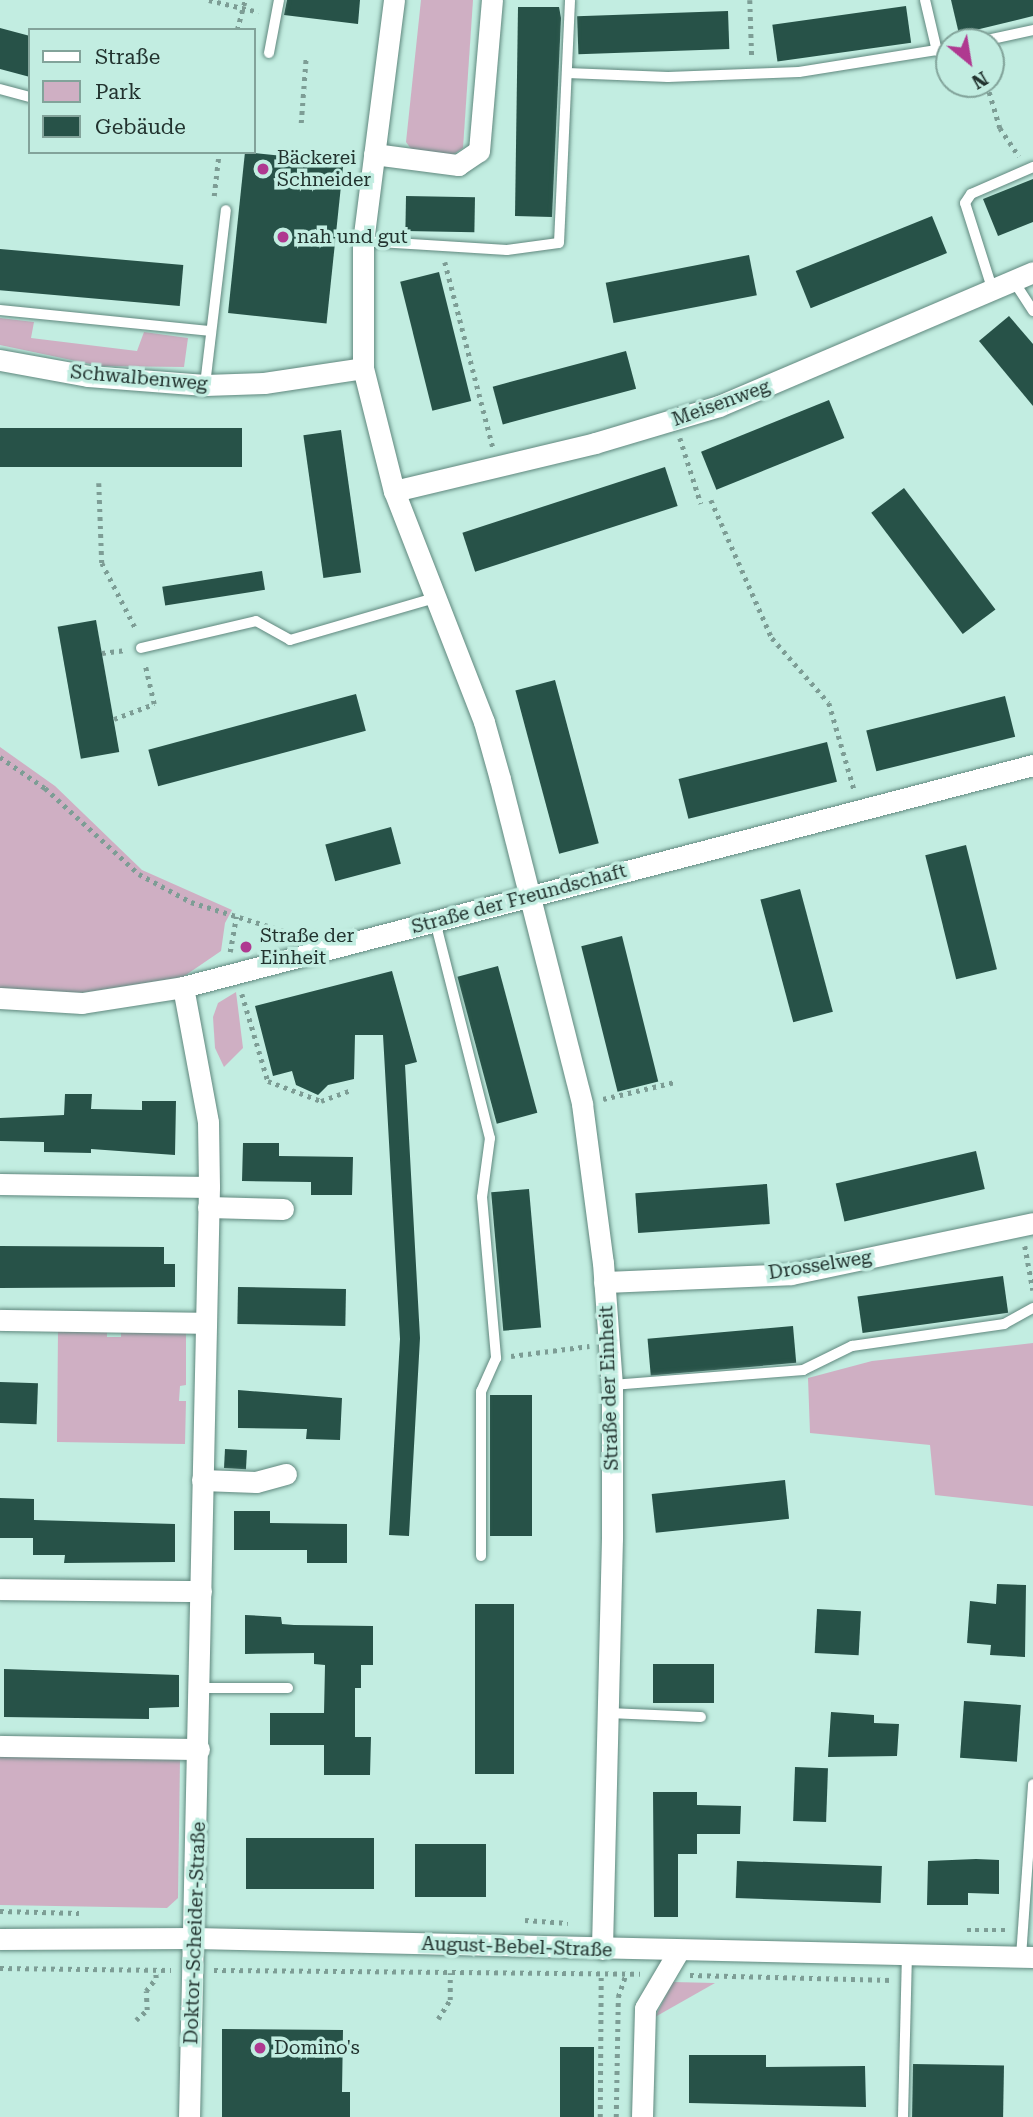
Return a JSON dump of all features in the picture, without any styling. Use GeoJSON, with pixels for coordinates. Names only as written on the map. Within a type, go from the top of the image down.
{"type":"FeatureCollection","features":[{"type":"Feature","properties":{"kind":"street","name":"Straße der Einheit"},"geometry":{"type":"LineString","coordinates":[[394,0],[363,241],[363,368],[394,491],[484,722],[530,896],[582,1104],[604,1282],[612,1385],[612,1563],[602,1949]]}},
{"type":"Feature","properties":{"kind":"street"},"geometry":{"type":"LineString","coordinates":[[373,154],[458,165],[479,150],[492,0]]}},
{"type":"Feature","properties":{"kind":"street","name":"Meisenweg"},"geometry":{"type":"LineString","coordinates":[[394,491],[498,467],[674,420],[758,391],[1023,276]]}},
{"type":"Feature","properties":{"kind":"street","name":"Schwalbenweg"},"geometry":{"type":"LineString","coordinates":[[0,359],[88,376],[205,385],[264,383],[363,368]]}},
{"type":"Feature","properties":{"kind":"street","name":"Straße der Freundschaft"},"geometry":{"type":"LineString","coordinates":[[0,998],[82,1003],[183,987],[1033,765]]}},
{"type":"Feature","properties":{"kind":"street","name":"Doktor-Scheider-Straße"},"geometry":{"type":"LineString","coordinates":[[183,987],[208,1122],[199,1749],[189,2117]]}},
{"type":"Feature","properties":{"kind":"street"},"geometry":{"type":"LineString","coordinates":[[0,1184],[208,1197],[283,1209]]}},
{"type":"Feature","properties":{"kind":"street","name":"Drosselweg"},"geometry":{"type":"LineString","coordinates":[[604,1282],[791,1274],[1027,1224]]}},
{"type":"Feature","properties":{"kind":"street"},"geometry":{"type":"LineString","coordinates":[[0,1320],[206,1323]]}},
{"type":"Feature","properties":{"kind":"street"},"geometry":{"type":"LineString","coordinates":[[202,1480],[256,1482],[286,1474]]}},
{"type":"Feature","properties":{"kind":"street"},"geometry":{"type":"LineString","coordinates":[[0,1589],[201,1591]]}},
{"type":"Feature","properties":{"kind":"street"},"geometry":{"type":"LineString","coordinates":[[0,1746],[199,1749]]}},
{"type":"Feature","properties":{"kind":"street","name":"August-Bebel-Straße"},"geometry":{"type":"LineString","coordinates":[[0,1939],[195,1938],[678,1952],[1027,1957]]}},
{"type":"Feature","properties":{"kind":"street"},"geometry":{"type":"LineString","coordinates":[[642,2117],[645,2008],[678,1952]]}},
{"type":"Feature","properties":{"kind":"lane"},"geometry":{"type":"LineString","coordinates":[[269,53],[279,0]]}},
{"type":"Feature","properties":{"kind":"lane"},"geometry":{"type":"LineString","coordinates":[[363,241],[507,250],[559,243],[570,0]]}},
{"type":"Feature","properties":{"kind":"lane"},"geometry":{"type":"LineString","coordinates":[[925,0],[935,42]]}},
{"type":"Feature","properties":{"kind":"lane"},"geometry":{"type":"LineString","coordinates":[[1005,36],[1033,30]]}},
{"type":"Feature","properties":{"kind":"lane"},"geometry":{"type":"LineString","coordinates":[[568,73],[668,77],[753,74],[840,67],[935,51]]}},
{"type":"Feature","properties":{"kind":"lane"},"geometry":{"type":"LineString","coordinates":[[0,89],[28,96]]}},
{"type":"Feature","properties":{"kind":"lane"},"geometry":{"type":"LineString","coordinates":[[992,288],[965,203],[971,194],[1033,167]]}},
{"type":"Feature","properties":{"kind":"lane"},"geometry":{"type":"LineString","coordinates":[[205,385],[209,331],[226,210]]}},
{"type":"Feature","properties":{"kind":"lane"},"geometry":{"type":"LineString","coordinates":[[1023,276],[1033,311]]}},
{"type":"Feature","properties":{"kind":"lane"},"geometry":{"type":"LineString","coordinates":[[0,310],[209,331]]}},
{"type":"Feature","properties":{"kind":"lane"},"geometry":{"type":"LineString","coordinates":[[141,648],[256,621],[290,640],[435,598]]}},
{"type":"Feature","properties":{"kind":"lane"},"geometry":{"type":"LineString","coordinates":[[435,921],[490,1138],[482,1197],[496,1358],[481,1391],[481,1556]]}},
{"type":"Feature","properties":{"kind":"lane"},"geometry":{"type":"LineString","coordinates":[[612,1385],[803,1370],[852,1346],[1004,1324],[1033,1308]]}},
{"type":"Feature","properties":{"kind":"lane"},"geometry":{"type":"LineString","coordinates":[[200,1688],[288,1688]]}},
{"type":"Feature","properties":{"kind":"lane"},"geometry":{"type":"LineString","coordinates":[[608,1713],[701,1717]]}},
{"type":"Feature","properties":{"kind":"lane"},"geometry":{"type":"LineString","coordinates":[[1027,1957],[1033,1784]]}},
{"type":"Feature","properties":{"kind":"lane"},"geometry":{"type":"LineString","coordinates":[[903,2117],[907,1956]]}},
{"type":"Feature","properties":{"kind":"path"},"geometry":{"type":"LineString","coordinates":[[209,0],[242,10]]}},
{"type":"Feature","properties":{"kind":"path"},"geometry":{"type":"LineString","coordinates":[[238,28],[245,0]]}},
{"type":"Feature","properties":{"kind":"path"},"geometry":{"type":"LineString","coordinates":[[750,0],[753,74]]}},
{"type":"Feature","properties":{"kind":"path"},"geometry":{"type":"LineString","coordinates":[[301,123],[306,57]]}},
{"type":"Feature","properties":{"kind":"path"},"geometry":{"type":"LineString","coordinates":[[991,98],[1000,128],[1019,156]]}},
{"type":"Feature","properties":{"kind":"path"},"geometry":{"type":"LineString","coordinates":[[219,154],[213,200],[226,210]]}},
{"type":"Feature","properties":{"kind":"path"},"geometry":{"type":"LineString","coordinates":[[445,267],[498,467]]}},
{"type":"Feature","properties":{"kind":"path"},"geometry":{"type":"LineString","coordinates":[[674,420],[701,504]]}},
{"type":"Feature","properties":{"kind":"path"},"geometry":{"type":"LineString","coordinates":[[99,483],[102,563],[134,617],[154,704],[114,719]]}},
{"type":"Feature","properties":{"kind":"path"},"geometry":{"type":"LineString","coordinates":[[711,500],[772,638],[829,704],[860,810]]}},
{"type":"Feature","properties":{"kind":"path"},"geometry":{"type":"LineString","coordinates":[[102,653],[141,648]]}},
{"type":"Feature","properties":{"kind":"path"},"geometry":{"type":"LineString","coordinates":[[0,757],[45,788],[139,874],[191,902],[297,935],[304,955]]}},
{"type":"Feature","properties":{"kind":"path"},"geometry":{"type":"LineString","coordinates":[[236,917],[228,947],[268,1081],[321,1101],[349,1091]]}},
{"type":"Feature","properties":{"kind":"path"},"geometry":{"type":"LineString","coordinates":[[582,1104],[675,1082]]}},
{"type":"Feature","properties":{"kind":"path"},"geometry":{"type":"LineString","coordinates":[[1027,1224],[1033,1290]]}},
{"type":"Feature","properties":{"kind":"path"},"geometry":{"type":"LineString","coordinates":[[496,1358],[609,1344]]}},
{"type":"Feature","properties":{"kind":"path"},"geometry":{"type":"LineString","coordinates":[[0,1968],[626,1974],[906,1980]]}},
{"type":"Feature","properties":{"kind":"path"},"geometry":{"type":"LineString","coordinates":[[136,2020],[147,2010],[146,1991],[156,1978],[155,1970]]}},
{"type":"Feature","properties":{"kind":"path"},"geometry":{"type":"LineString","coordinates":[[438,2019],[450,2000],[450,1973]]}},
{"type":"Feature","properties":{"kind":"path"},"geometry":{"type":"LineString","coordinates":[[600,2117],[601,1974]]}},
{"type":"Feature","properties":{"kind":"path"},"geometry":{"type":"LineString","coordinates":[[616,2117],[618,1997],[626,1974]]}},
{"type":"Feature","properties":{"kind":"green space"},"geometry":{"type":"Polygon","coordinates":[[[421,0],[473,0],[463,148],[451,156],[411,149],[406,142],[421,0]]]}},
{"type":"Feature","properties":{"kind":"green space"},"geometry":{"type":"Polygon","coordinates":[[[0,318],[34,322],[31,338],[137,351],[144,332],[188,338],[184,367],[100,366],[0,345],[0,318]]]}},
{"type":"Feature","properties":{"kind":"green space"},"geometry":{"type":"Polygon","coordinates":[[[0,747],[55,786],[142,870],[232,910],[225,923],[221,951],[183,977],[68,995],[0,990],[0,747]]]}},
{"type":"Feature","properties":{"kind":"green space"},"geometry":{"type":"Polygon","coordinates":[[[236,992],[243,1048],[224,1067],[215,1048],[213,1017],[218,1003],[236,992]]]}},
{"type":"Feature","properties":{"kind":"green space"},"geometry":{"type":"Polygon","coordinates":[[[58,1329],[107,1330],[107,1337],[121,1337],[121,1329],[186,1332],[186,1385],[180,1386],[179,1401],[186,1401],[185,1444],[57,1442],[58,1329]]]}},
{"type":"Feature","properties":{"kind":"green space"},"geometry":{"type":"Polygon","coordinates":[[[1033,1343],[1033,1506],[935,1495],[930,1445],[810,1433],[808,1378],[872,1361],[1033,1343]]]}},
{"type":"Feature","properties":{"kind":"green space"},"geometry":{"type":"Polygon","coordinates":[[[0,1756],[180,1759],[178,1898],[167,1908],[0,1905],[0,1756]]]}},
{"type":"Feature","properties":{"kind":"green space"},"geometry":{"type":"Polygon","coordinates":[[[673,1982],[715,1983],[655,2017],[673,1982]]]}},
{"type":"Feature","properties":{"kind":"building"},"geometry":{"type":"Polygon","coordinates":[[[287,0],[360,0],[358,24],[284,15],[287,0]]]}},
{"type":"Feature","properties":{"kind":"building"},"geometry":{"type":"Polygon","coordinates":[[[951,0],[1033,0],[1033,16],[984,28],[958,28],[951,0]]]}},
{"type":"Feature","properties":{"kind":"building"},"geometry":{"type":"Polygon","coordinates":[[[906,6],[911,43],[777,61],[772,25],[906,6]]]}},
{"type":"Feature","properties":{"kind":"building"},"geometry":{"type":"Polygon","coordinates":[[[518,7],[559,7],[561,18],[552,217],[515,216],[518,7]]]}},
{"type":"Feature","properties":{"kind":"building"},"geometry":{"type":"Polygon","coordinates":[[[728,11],[729,49],[578,54],[577,16],[728,11]]]}},
{"type":"Feature","properties":{"kind":"building"},"geometry":{"type":"Polygon","coordinates":[[[0,28],[28,35],[28,76],[0,69],[0,28]]]}},
{"type":"Feature","properties":{"kind":"building","name":"nah und gut"},"geometry":{"type":"Polygon","coordinates":[[[245,154],[343,162],[327,323],[228,313],[245,154]]]}},
{"type":"Feature","properties":{"kind":"building"},"geometry":{"type":"Polygon","coordinates":[[[1033,179],[1033,222],[998,236],[983,199],[1033,179]]]}},
{"type":"Feature","properties":{"kind":"building"},"geometry":{"type":"Polygon","coordinates":[[[406,196],[475,197],[474,232],[405,231],[406,196]]]}},
{"type":"Feature","properties":{"kind":"building"},"geometry":{"type":"Polygon","coordinates":[[[932,216],[947,253],[811,308],[796,271],[932,216]]]}},
{"type":"Feature","properties":{"kind":"building"},"geometry":{"type":"Polygon","coordinates":[[[0,249],[183,265],[180,306],[0,290],[0,249]]]}},
{"type":"Feature","properties":{"kind":"building"},"geometry":{"type":"Polygon","coordinates":[[[749,255],[757,295],[614,323],[606,283],[749,255]]]}},
{"type":"Feature","properties":{"kind":"building"},"geometry":{"type":"Polygon","coordinates":[[[439,272],[471,401],[432,411],[400,282],[439,272]]]}},
{"type":"Feature","properties":{"kind":"building"},"geometry":{"type":"Polygon","coordinates":[[[1009,316],[1033,344],[1033,406],[979,341],[1009,316]]]}},
{"type":"Feature","properties":{"kind":"building"},"geometry":{"type":"Polygon","coordinates":[[[626,351],[636,389],[503,424],[493,387],[626,351]]]}},
{"type":"Feature","properties":{"kind":"building"},"geometry":{"type":"Polygon","coordinates":[[[829,400],[844,438],[716,490],[701,452],[829,400]]]}},
{"type":"Feature","properties":{"kind":"building"},"geometry":{"type":"Polygon","coordinates":[[[0,428],[242,428],[242,467],[0,467],[0,428]]]}},
{"type":"Feature","properties":{"kind":"building"},"geometry":{"type":"Polygon","coordinates":[[[341,430],[361,573],[323,578],[303,435],[341,430]]]}},
{"type":"Feature","properties":{"kind":"building"},"geometry":{"type":"Polygon","coordinates":[[[665,467],[678,506],[475,572],[462,533],[665,467]]]}},
{"type":"Feature","properties":{"kind":"building"},"geometry":{"type":"Polygon","coordinates":[[[904,488],[995,609],[963,634],[871,513],[904,488]]]}},
{"type":"Feature","properties":{"kind":"building"},"geometry":{"type":"Polygon","coordinates":[[[262,571],[265,590],[165,606],[162,587],[262,571]]]}},
{"type":"Feature","properties":{"kind":"building"},"geometry":{"type":"Polygon","coordinates":[[[96,620],[119,752],[81,759],[58,627],[96,620]]]}},
{"type":"Feature","properties":{"kind":"building"},"geometry":{"type":"Polygon","coordinates":[[[555,680],[599,843],[559,854],[515,691],[555,680]]]}},
{"type":"Feature","properties":{"kind":"building"},"geometry":{"type":"Polygon","coordinates":[[[356,694],[366,731],[158,786],[148,750],[356,694]]]}},
{"type":"Feature","properties":{"kind":"building"},"geometry":{"type":"Polygon","coordinates":[[[1005,696],[1015,737],[876,771],[866,731],[1005,696]]]}},
{"type":"Feature","properties":{"kind":"building"},"geometry":{"type":"Polygon","coordinates":[[[827,742],[837,782],[688,819],[679,779],[827,742]]]}},
{"type":"Feature","properties":{"kind":"building"},"geometry":{"type":"Polygon","coordinates":[[[391,827],[401,864],[335,881],[325,845],[391,827]]]}},
{"type":"Feature","properties":{"kind":"building"},"geometry":{"type":"Polygon","coordinates":[[[966,845],[997,969],[956,979],[925,855],[966,845]]]}},
{"type":"Feature","properties":{"kind":"building"},"geometry":{"type":"Polygon","coordinates":[[[800,889],[833,1012],[793,1022],[760,900],[800,889]]]}},
{"type":"Feature","properties":{"kind":"building"},"geometry":{"type":"Polygon","coordinates":[[[622,936],[658,1082],[618,1092],[581,946],[622,936]]]}},
{"type":"Feature","properties":{"kind":"building"},"geometry":{"type":"Polygon","coordinates":[[[498,966],[537,1113],[497,1124],[457,977],[498,966]]]}},
{"type":"Feature","properties":{"kind":"building"},"geometry":{"type":"Polygon","coordinates":[[[392,971],[417,1062],[405,1065],[420,1338],[409,1536],[389,1535],[400,1339],[383,1035],[355,1035],[354,1079],[328,1085],[318,1095],[296,1085],[292,1071],[273,1076],[255,1006],[392,971]]]}},
{"type":"Feature","properties":{"kind":"building"},"geometry":{"type":"Polygon","coordinates":[[[65,1094],[92,1094],[91,1109],[142,1110],[142,1101],[176,1101],[175,1155],[91,1149],[91,1153],[44,1152],[44,1142],[0,1141],[0,1118],[64,1115],[65,1094]]]}},
{"type":"Feature","properties":{"kind":"building"},"geometry":{"type":"Polygon","coordinates":[[[243,1143],[279,1143],[279,1156],[353,1157],[352,1195],[311,1195],[311,1182],[242,1181],[243,1143]]]}},
{"type":"Feature","properties":{"kind":"building"},"geometry":{"type":"Polygon","coordinates":[[[976,1151],[985,1189],[844,1221],[836,1183],[976,1151]]]}},
{"type":"Feature","properties":{"kind":"building"},"geometry":{"type":"Polygon","coordinates":[[[767,1184],[770,1224],[638,1233],[635,1193],[767,1184]]]}},
{"type":"Feature","properties":{"kind":"building"},"geometry":{"type":"Polygon","coordinates":[[[529,1189],[541,1327],[503,1331],[491,1192],[529,1189]]]}},
{"type":"Feature","properties":{"kind":"building"},"geometry":{"type":"Polygon","coordinates":[[[0,1246],[164,1247],[164,1264],[175,1264],[175,1287],[0,1288],[0,1246]]]}},
{"type":"Feature","properties":{"kind":"building"},"geometry":{"type":"Polygon","coordinates":[[[1003,1276],[1008,1313],[863,1333],[857,1296],[1003,1276]]]}},
{"type":"Feature","properties":{"kind":"building"},"geometry":{"type":"Polygon","coordinates":[[[238,1287],[346,1289],[345,1326],[237,1324],[238,1287]]]}},
{"type":"Feature","properties":{"kind":"building"},"geometry":{"type":"Polygon","coordinates":[[[793,1326],[796,1363],[651,1376],[648,1339],[793,1326]]]}},
{"type":"Feature","properties":{"kind":"building"},"geometry":{"type":"Polygon","coordinates":[[[0,1382],[38,1383],[37,1424],[0,1423],[0,1382]]]}},
{"type":"Feature","properties":{"kind":"building"},"geometry":{"type":"Polygon","coordinates":[[[238,1390],[342,1398],[340,1440],[306,1439],[307,1429],[238,1428],[238,1390]]]}},
{"type":"Feature","properties":{"kind":"building"},"geometry":{"type":"Polygon","coordinates":[[[490,1395],[532,1395],[532,1536],[490,1536],[490,1395]]]}},
{"type":"Feature","properties":{"kind":"building"},"geometry":{"type":"Polygon","coordinates":[[[225,1449],[247,1450],[246,1469],[224,1468],[225,1449]]]}},
{"type":"Feature","properties":{"kind":"building"},"geometry":{"type":"Polygon","coordinates":[[[785,1480],[789,1519],[656,1533],[652,1494],[785,1480]]]}},
{"type":"Feature","properties":{"kind":"building"},"geometry":{"type":"Polygon","coordinates":[[[0,1498],[34,1499],[34,1520],[175,1524],[175,1562],[64,1563],[65,1555],[33,1555],[33,1538],[0,1538],[0,1498]]]}},
{"type":"Feature","properties":{"kind":"building"},"geometry":{"type":"Polygon","coordinates":[[[234,1511],[270,1511],[270,1523],[347,1524],[347,1563],[307,1563],[307,1550],[234,1550],[234,1511]]]}},
{"type":"Feature","properties":{"kind":"building"},"geometry":{"type":"Polygon","coordinates":[[[997,1584],[1026,1585],[1025,1657],[990,1655],[991,1645],[967,1643],[970,1601],[996,1604],[997,1584]]]}},
{"type":"Feature","properties":{"kind":"building"},"geometry":{"type":"Polygon","coordinates":[[[475,1604],[514,1604],[514,1774],[475,1774],[475,1604]]]}},
{"type":"Feature","properties":{"kind":"building"},"geometry":{"type":"Polygon","coordinates":[[[817,1609],[861,1611],[859,1655],[815,1653],[817,1609]]]}},
{"type":"Feature","properties":{"kind":"building"},"geometry":{"type":"Polygon","coordinates":[[[245,1615],[281,1617],[282,1624],[373,1626],[373,1665],[361,1665],[361,1688],[355,1688],[355,1737],[371,1737],[370,1775],[324,1775],[324,1745],[270,1745],[270,1713],[324,1713],[325,1665],[314,1664],[314,1653],[245,1654],[245,1615]]]}},
{"type":"Feature","properties":{"kind":"building"},"geometry":{"type":"Polygon","coordinates":[[[653,1664],[714,1664],[714,1703],[653,1703],[653,1664]]]}},
{"type":"Feature","properties":{"kind":"building"},"geometry":{"type":"Polygon","coordinates":[[[4,1669],[179,1675],[179,1707],[149,1708],[149,1719],[4,1717],[4,1669]]]}},
{"type":"Feature","properties":{"kind":"building"},"geometry":{"type":"Polygon","coordinates":[[[964,1701],[1021,1705],[1017,1762],[960,1758],[964,1701]]]}},
{"type":"Feature","properties":{"kind":"building"},"geometry":{"type":"Polygon","coordinates":[[[831,1712],[874,1715],[874,1723],[899,1724],[897,1756],[828,1757],[831,1712]]]}},
{"type":"Feature","properties":{"kind":"building"},"geometry":{"type":"Polygon","coordinates":[[[795,1767],[828,1768],[826,1822],[793,1821],[795,1767]]]}},
{"type":"Feature","properties":{"kind":"building"},"geometry":{"type":"Polygon","coordinates":[[[653,1792],[697,1792],[697,1805],[741,1806],[740,1834],[697,1834],[697,1854],[678,1854],[678,1917],[654,1917],[653,1792]]]}},
{"type":"Feature","properties":{"kind":"building"},"geometry":{"type":"Polygon","coordinates":[[[246,1838],[374,1838],[374,1889],[246,1889],[246,1838]]]}},
{"type":"Feature","properties":{"kind":"building"},"geometry":{"type":"Polygon","coordinates":[[[415,1844],[486,1844],[486,1897],[415,1897],[415,1844]]]}},
{"type":"Feature","properties":{"kind":"building"},"geometry":{"type":"Polygon","coordinates":[[[999,1860],[999,1894],[968,1893],[968,1905],[927,1905],[928,1861],[999,1860]]]}},
{"type":"Feature","properties":{"kind":"building"},"geometry":{"type":"Polygon","coordinates":[[[737,1861],[882,1866],[881,1903],[736,1898],[737,1861]]]}},
{"type":"Feature","properties":{"kind":"building"},"geometry":{"type":"Polygon","coordinates":[[[222,2029],[343,2030],[342,2092],[350,2092],[350,2117],[222,2117],[222,2029]]]}},
{"type":"Feature","properties":{"kind":"building"},"geometry":{"type":"Polygon","coordinates":[[[560,2047],[594,2047],[594,2117],[560,2117],[560,2047]]]}},
{"type":"Feature","properties":{"kind":"building"},"geometry":{"type":"Polygon","coordinates":[[[689,2055],[766,2055],[766,2067],[865,2066],[866,2107],[689,2103],[689,2055]]]}},
{"type":"Feature","properties":{"kind":"building"},"geometry":{"type":"Polygon","coordinates":[[[913,2064],[1004,2066],[1003,2117],[912,2117],[913,2064]]]}},
{"type":"Feature","properties":{"kind":"place","name":"Bäckerei Schneider"},"geometry":{"type":"Point","coordinates":[263,169]}},
{"type":"Feature","properties":{"kind":"place","name":"nah und gut"},"geometry":{"type":"Point","coordinates":[283,237]}},
{"type":"Feature","properties":{"kind":"place","name":"Straße der Einheit"},"geometry":{"type":"Point","coordinates":[246,947]}},
{"type":"Feature","properties":{"kind":"place","name":"Domino's"},"geometry":{"type":"Point","coordinates":[260,2048]}}]}
